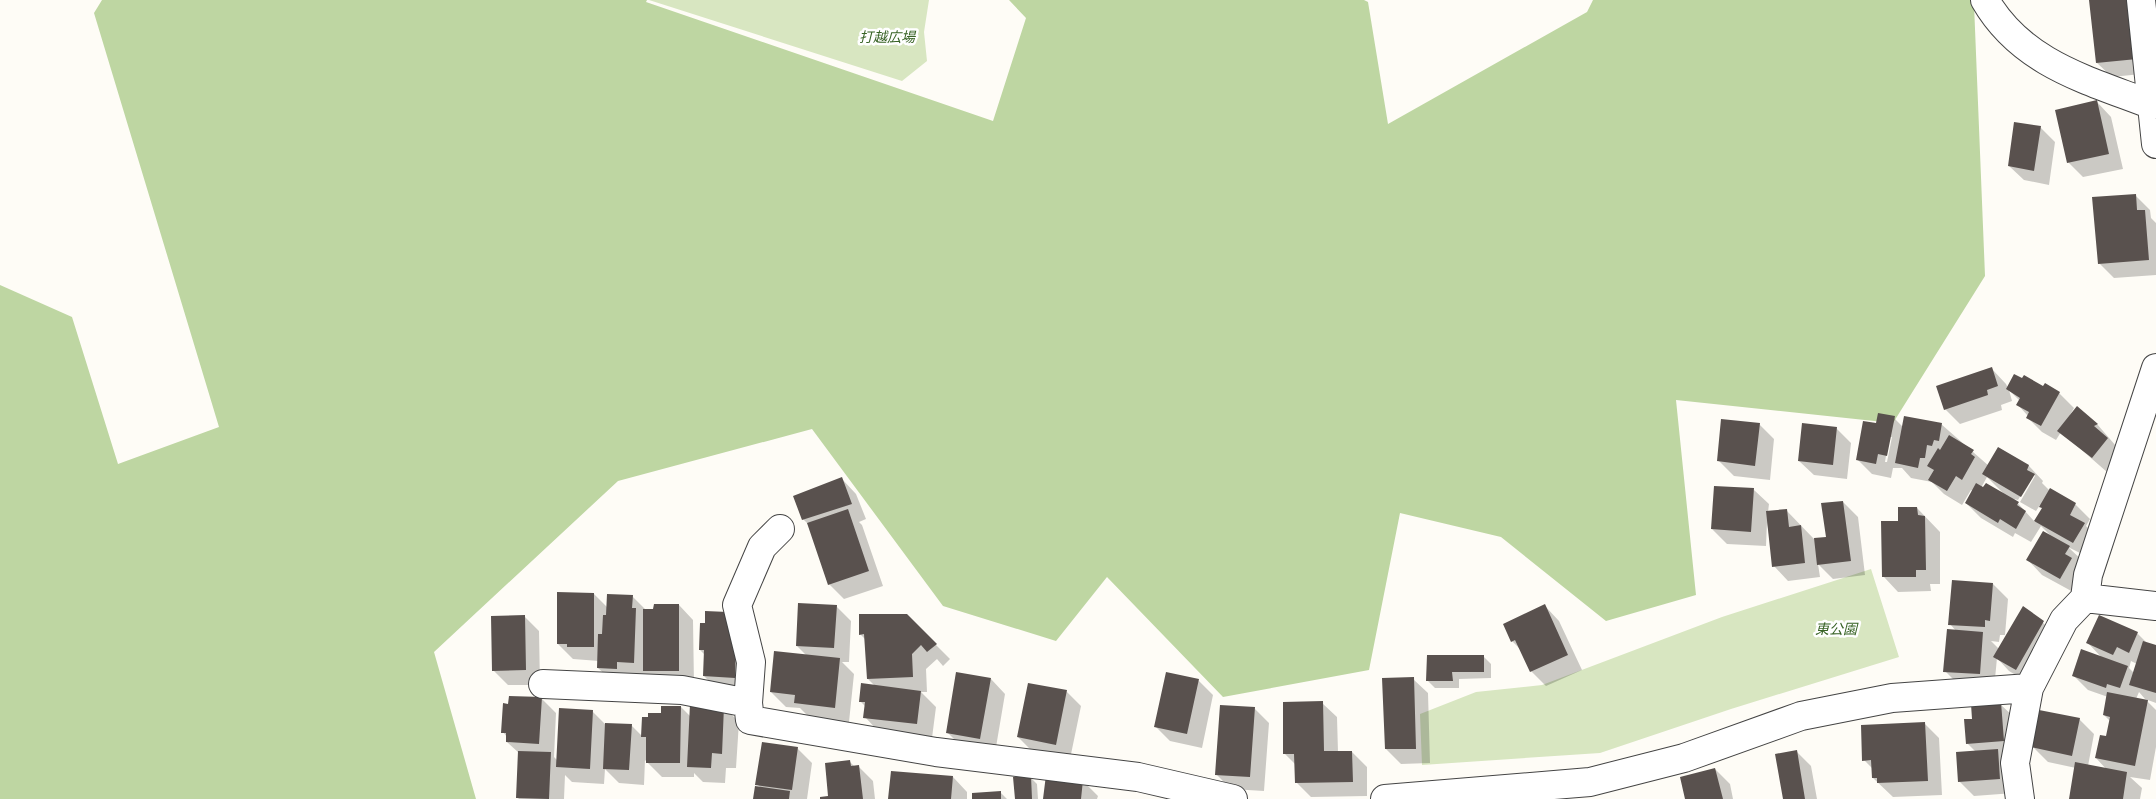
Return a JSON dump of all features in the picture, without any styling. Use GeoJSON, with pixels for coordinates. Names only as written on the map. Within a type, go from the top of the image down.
{"type":"FeatureCollection","features":[{"type":"Feature","properties":{"kind":"street"},"geometry":{"type":"LineString","coordinates":[[1985,0],[1990,9],[2021,44],[2056,67],[2152,105]]}},
{"type":"Feature","properties":{"kind":"street"},"geometry":{"type":"LineString","coordinates":[[2140,0],[2156,144]]}},
{"type":"Feature","properties":{"kind":"street"},"geometry":{"type":"LineString","coordinates":[[2020,799],[2015,763],[2029,688],[2064,620],[2084,598],[2088,575],[2156,368]]}},
{"type":"Feature","properties":{"kind":"street"},"geometry":{"type":"LineString","coordinates":[[780,529],[762,547],[738,605],[751,662],[748,703],[750,720],[936,752],[1138,777],[1233,799]]}},
{"type":"Feature","properties":{"kind":"street"},"geometry":{"type":"LineString","coordinates":[[2084,598],[2156,606]]}},
{"type":"Feature","properties":{"kind":"street"},"geometry":{"type":"LineString","coordinates":[[543,684],[682,690],[748,703]]}},
{"type":"Feature","properties":{"kind":"street"},"geometry":{"type":"LineString","coordinates":[[1385,799],[1590,782],[1684,758],[1801,716],[1892,698],[2029,688]]}},
{"type":"Feature","properties":{"kind":"green space"},"geometry":{"type":"Polygon","coordinates":[[[102,0],[647,0],[646,2],[993,121],[1026,18],[1009,0],[1364,0],[1368,2],[1388,124],[1587,12],[1593,0],[1970,0],[1974,4],[1985,276],[1893,423],[1676,400],[1696,595],[1606,621],[1501,537],[1400,513],[1369,670],[1223,697],[1107,577],[1056,641],[943,606],[812,429],[618,481],[434,652],[476,799],[0,799],[0,285],[72,317],[118,464],[219,427],[94,13],[102,0]]]}},
{"type":"Feature","properties":{"kind":"green space","name":"打越広場"},"geometry":{"type":"Polygon","coordinates":[[[649,0],[929,0],[924,32],[927,61],[902,81],[649,0]]]}},
{"type":"Feature","properties":{"kind":"green space","name":"東公園"},"geometry":{"type":"Polygon","coordinates":[[[1871,569],[1899,657],[1731,709],[1600,753],[1422,765],[1420,714],[1476,692],[1542,685],[1722,617],[1871,569]]]}},
{"type":"Feature","properties":{"kind":"building"},"geometry":{"type":"Polygon","coordinates":[[[2089,0],[2130,0],[2137,59],[2096,63],[2089,0]]]}},
{"type":"Feature","properties":{"kind":"building"},"geometry":{"type":"Polygon","coordinates":[[[2097,100],[2109,154],[2067,163],[2055,110],[2097,100]]]}},
{"type":"Feature","properties":{"kind":"building"},"geometry":{"type":"Polygon","coordinates":[[[2014,122],[2041,126],[2034,171],[2008,166],[2014,122]]]}},
{"type":"Feature","properties":{"kind":"building"},"geometry":{"type":"Polygon","coordinates":[[[2136,194],[2137,210],[2145,210],[2149,260],[2098,264],[2092,197],[2136,194]]]}},
{"type":"Feature","properties":{"kind":"building"},"geometry":{"type":"Polygon","coordinates":[[[1992,367],[1998,386],[1987,390],[1988,395],[1944,410],[1936,386],[1992,367]]]}},
{"type":"Feature","properties":{"kind":"building"},"geometry":{"type":"Polygon","coordinates":[[[2014,374],[2022,378],[2024,375],[2043,386],[2045,383],[2060,392],[2041,426],[2026,418],[2029,412],[2016,405],[2020,398],[2006,389],[2014,374]]]}},
{"type":"Feature","properties":{"kind":"building"},"geometry":{"type":"Polygon","coordinates":[[[2077,406],[2098,424],[2094,426],[2108,438],[2092,458],[2057,431],[2077,406]]]}},
{"type":"Feature","properties":{"kind":"building"},"geometry":{"type":"Polygon","coordinates":[[[1878,413],[1895,416],[1887,456],[1878,454],[1876,464],[1856,460],[1863,421],[1876,423],[1878,413]]]}},
{"type":"Feature","properties":{"kind":"building"},"geometry":{"type":"Polygon","coordinates":[[[1904,416],[1942,423],[1939,441],[1934,440],[1932,446],[1927,445],[1925,458],[1920,458],[1918,468],[1895,463],[1904,416]]]}},
{"type":"Feature","properties":{"kind":"building"},"geometry":{"type":"Polygon","coordinates":[[[1721,419],[1760,423],[1755,466],[1717,461],[1721,419]]]}},
{"type":"Feature","properties":{"kind":"building"},"geometry":{"type":"Polygon","coordinates":[[[1802,423],[1837,427],[1833,465],[1798,461],[1802,423]]]}},
{"type":"Feature","properties":{"kind":"building"},"geometry":{"type":"Polygon","coordinates":[[[1949,435],[1974,450],[1971,454],[1975,457],[1962,480],[1956,476],[1947,491],[1928,480],[1934,470],[1927,466],[1949,435]]]}},
{"type":"Feature","properties":{"kind":"building"},"geometry":{"type":"Polygon","coordinates":[[[1998,447],[2029,465],[2027,470],[2035,474],[2021,497],[1982,474],[1998,447]]]}},
{"type":"Feature","properties":{"kind":"building"},"geometry":{"type":"Polygon","coordinates":[[[842,477],[852,504],[802,520],[793,496],[842,477]]]}},
{"type":"Feature","properties":{"kind":"building"},"geometry":{"type":"Polygon","coordinates":[[[1976,483],[1983,487],[1986,483],[2019,502],[2017,505],[2026,511],[2016,529],[2000,519],[1998,523],[1965,503],[1976,483]]]}},
{"type":"Feature","properties":{"kind":"building"},"geometry":{"type":"Polygon","coordinates":[[[1714,486],[1754,488],[1751,532],[1711,529],[1714,486]]]}},
{"type":"Feature","properties":{"kind":"building"},"geometry":{"type":"Polygon","coordinates":[[[2050,488],[2076,503],[2070,515],[2085,523],[2073,543],[2034,521],[2042,508],[2039,507],[2050,488]]]}},
{"type":"Feature","properties":{"kind":"building"},"geometry":{"type":"Polygon","coordinates":[[[1843,501],[1851,561],[1817,565],[1814,538],[1826,537],[1821,503],[1843,501]]]}},
{"type":"Feature","properties":{"kind":"building"},"geometry":{"type":"Polygon","coordinates":[[[1898,507],[1917,507],[1918,515],[1925,516],[1926,570],[1916,570],[1916,577],[1882,577],[1881,521],[1898,521],[1898,507]]]}},
{"type":"Feature","properties":{"kind":"building"},"geometry":{"type":"Polygon","coordinates":[[[848,509],[869,571],[828,585],[807,523],[848,509]]]}},
{"type":"Feature","properties":{"kind":"building"},"geometry":{"type":"Polygon","coordinates":[[[1787,509],[1789,527],[1801,525],[1805,563],[1772,567],[1766,511],[1787,509]]]}},
{"type":"Feature","properties":{"kind":"building"},"geometry":{"type":"Polygon","coordinates":[[[2043,531],[2070,546],[2065,554],[2072,558],[2060,579],[2026,560],[2043,531]]]}},
{"type":"Feature","properties":{"kind":"building"},"geometry":{"type":"Polygon","coordinates":[[[1952,580],[1993,583],[1990,621],[1985,620],[1985,627],[1948,625],[1952,580]]]}},
{"type":"Feature","properties":{"kind":"building"},"geometry":{"type":"Polygon","coordinates":[[[557,592],[594,593],[594,647],[567,647],[567,644],[557,644],[557,592]]]}},
{"type":"Feature","properties":{"kind":"building"},"geometry":{"type":"Polygon","coordinates":[[[607,594],[633,595],[632,608],[636,608],[634,663],[617,662],[617,669],[597,668],[598,634],[602,634],[603,615],[606,615],[607,594]]]}},
{"type":"Feature","properties":{"kind":"building"},"geometry":{"type":"Polygon","coordinates":[[[798,603],[837,605],[834,648],[796,646],[798,603]]]}},
{"type":"Feature","properties":{"kind":"building"},"geometry":{"type":"Polygon","coordinates":[[[654,604],[679,604],[679,671],[643,671],[643,609],[653,609],[654,604]]]}},
{"type":"Feature","properties":{"kind":"building"},"geometry":{"type":"Polygon","coordinates":[[[1545,604],[1568,655],[1530,672],[1515,640],[1511,642],[1503,624],[1545,604]]]}},
{"type":"Feature","properties":{"kind":"building"},"geometry":{"type":"Polygon","coordinates":[[[2023,606],[2044,621],[2016,670],[1993,657],[2023,606]]]}},
{"type":"Feature","properties":{"kind":"building"},"geometry":{"type":"Polygon","coordinates":[[[705,611],[728,612],[728,629],[736,629],[735,678],[703,676],[704,650],[699,650],[700,623],[705,623],[705,611]]]}},
{"type":"Feature","properties":{"kind":"building"},"geometry":{"type":"Polygon","coordinates":[[[859,614],[907,614],[937,644],[927,652],[921,645],[912,654],[913,677],[867,679],[864,634],[859,635],[859,614]]]}},
{"type":"Feature","properties":{"kind":"building"},"geometry":{"type":"Polygon","coordinates":[[[525,615],[526,670],[492,671],[491,616],[525,615]]]}},
{"type":"Feature","properties":{"kind":"building"},"geometry":{"type":"Polygon","coordinates":[[[2099,615],[2138,632],[2129,653],[2117,647],[2113,655],[2086,643],[2099,615]]]}},
{"type":"Feature","properties":{"kind":"building"},"geometry":{"type":"Polygon","coordinates":[[[1947,629],[1983,632],[1980,674],[1943,672],[1947,629]]]}},
{"type":"Feature","properties":{"kind":"building"},"geometry":{"type":"Polygon","coordinates":[[[2143,641],[2156,645],[2156,693],[2129,685],[2143,641]]]}},
{"type":"Feature","properties":{"kind":"building"},"geometry":{"type":"Polygon","coordinates":[[[2081,649],[2128,666],[2120,688],[2107,684],[2106,688],[2072,676],[2081,649]]]}},
{"type":"Feature","properties":{"kind":"building"},"geometry":{"type":"Polygon","coordinates":[[[774,651],[840,658],[835,708],[794,703],[795,695],[770,692],[774,651]]]}},
{"type":"Feature","properties":{"kind":"building"},"geometry":{"type":"Polygon","coordinates":[[[1427,655],[1484,655],[1484,672],[1452,672],[1453,681],[1426,681],[1427,655]]]}},
{"type":"Feature","properties":{"kind":"building"},"geometry":{"type":"Polygon","coordinates":[[[956,672],[991,678],[980,739],[946,733],[956,672]]]}},
{"type":"Feature","properties":{"kind":"building"},"geometry":{"type":"Polygon","coordinates":[[[1166,672],[1199,679],[1187,734],[1154,727],[1166,672]]]}},
{"type":"Feature","properties":{"kind":"building"},"geometry":{"type":"Polygon","coordinates":[[[1414,677],[1416,749],[1385,749],[1382,678],[1414,677]]]}},
{"type":"Feature","properties":{"kind":"building"},"geometry":{"type":"Polygon","coordinates":[[[861,683],[921,691],[917,724],[863,718],[865,702],[859,702],[861,683]]]}},
{"type":"Feature","properties":{"kind":"building"},"geometry":{"type":"Polygon","coordinates":[[[1028,683],[1067,690],[1056,745],[1017,737],[1028,683]]]}},
{"type":"Feature","properties":{"kind":"building"},"geometry":{"type":"Polygon","coordinates":[[[2107,692],[2148,700],[2135,766],[2095,758],[2100,735],[2106,736],[2110,717],[2103,715],[2107,692]]]}},
{"type":"Feature","properties":{"kind":"building"},"geometry":{"type":"Polygon","coordinates":[[[509,696],[542,697],[539,744],[506,742],[506,733],[501,733],[503,703],[508,704],[509,696]]]}},
{"type":"Feature","properties":{"kind":"building"},"geometry":{"type":"Polygon","coordinates":[[[1323,701],[1324,751],[1352,751],[1353,782],[1295,783],[1294,754],[1283,754],[1283,702],[1323,701]]]}},
{"type":"Feature","properties":{"kind":"building"},"geometry":{"type":"Polygon","coordinates":[[[2001,702],[2004,741],[1966,744],[1964,719],[1972,719],[1971,704],[2001,702]]]}},
{"type":"Feature","properties":{"kind":"building"},"geometry":{"type":"Polygon","coordinates":[[[690,704],[724,706],[722,754],[712,753],[711,768],[687,767],[690,704]]]}},
{"type":"Feature","properties":{"kind":"building"},"geometry":{"type":"Polygon","coordinates":[[[1220,705],[1255,707],[1250,777],[1215,775],[1220,705]]]}},
{"type":"Feature","properties":{"kind":"building"},"geometry":{"type":"Polygon","coordinates":[[[661,706],[681,706],[680,763],[646,763],[646,737],[641,737],[642,717],[648,717],[648,713],[661,713],[661,706]]]}},
{"type":"Feature","properties":{"kind":"building"},"geometry":{"type":"Polygon","coordinates":[[[559,708],[593,710],[590,769],[556,767],[559,708]]]}},
{"type":"Feature","properties":{"kind":"building"},"geometry":{"type":"Polygon","coordinates":[[[2039,710],[2080,718],[2072,756],[2031,747],[2039,710]]]}},
{"type":"Feature","properties":{"kind":"building"},"geometry":{"type":"Polygon","coordinates":[[[1925,722],[1928,781],[1877,783],[1877,778],[1872,778],[1871,760],[1862,761],[1861,725],[1925,722]]]}},
{"type":"Feature","properties":{"kind":"building"},"geometry":{"type":"Polygon","coordinates":[[[605,723],[632,724],[629,770],[603,769],[605,723]]]}},
{"type":"Feature","properties":{"kind":"building"},"geometry":{"type":"Polygon","coordinates":[[[762,742],[798,747],[792,790],[755,785],[762,742]]]}},
{"type":"Feature","properties":{"kind":"building"},"geometry":{"type":"Polygon","coordinates":[[[1998,749],[2000,779],[1958,782],[1956,752],[1998,749]]]}},
{"type":"Feature","properties":{"kind":"building"},"geometry":{"type":"Polygon","coordinates":[[[1797,750],[1805,799],[1783,799],[1775,754],[1797,750]]]}},
{"type":"Feature","properties":{"kind":"building"},"geometry":{"type":"Polygon","coordinates":[[[518,751],[551,752],[549,799],[516,798],[518,751]]]}},
{"type":"Feature","properties":{"kind":"building"},"geometry":{"type":"Polygon","coordinates":[[[850,760],[851,766],[859,765],[863,799],[820,799],[820,797],[828,796],[825,763],[850,760]]]}},
{"type":"Feature","properties":{"kind":"building"},"geometry":{"type":"Polygon","coordinates":[[[2075,762],[2127,772],[2123,799],[2069,799],[2075,762]]]}},
{"type":"Feature","properties":{"kind":"building"},"geometry":{"type":"Polygon","coordinates":[[[1715,768],[1723,799],[1685,799],[1680,777],[1715,768]]]}},
{"type":"Feature","properties":{"kind":"building"},"geometry":{"type":"Polygon","coordinates":[[[891,771],[953,776],[951,799],[888,799],[891,771]]]}},
{"type":"Feature","properties":{"kind":"building"},"geometry":{"type":"Polygon","coordinates":[[[1046,775],[1083,780],[1081,799],[1043,799],[1046,775]]]}},
{"type":"Feature","properties":{"kind":"building"},"geometry":{"type":"Polygon","coordinates":[[[1031,776],[1032,799],[1015,799],[1013,777],[1031,776]]]}},
{"type":"Feature","properties":{"kind":"building"},"geometry":{"type":"Polygon","coordinates":[[[755,786],[790,791],[789,799],[753,799],[755,786]]]}},
{"type":"Feature","properties":{"kind":"building"},"geometry":{"type":"Polygon","coordinates":[[[1001,791],[1001,799],[972,799],[972,793],[1001,791]]]}}]}
